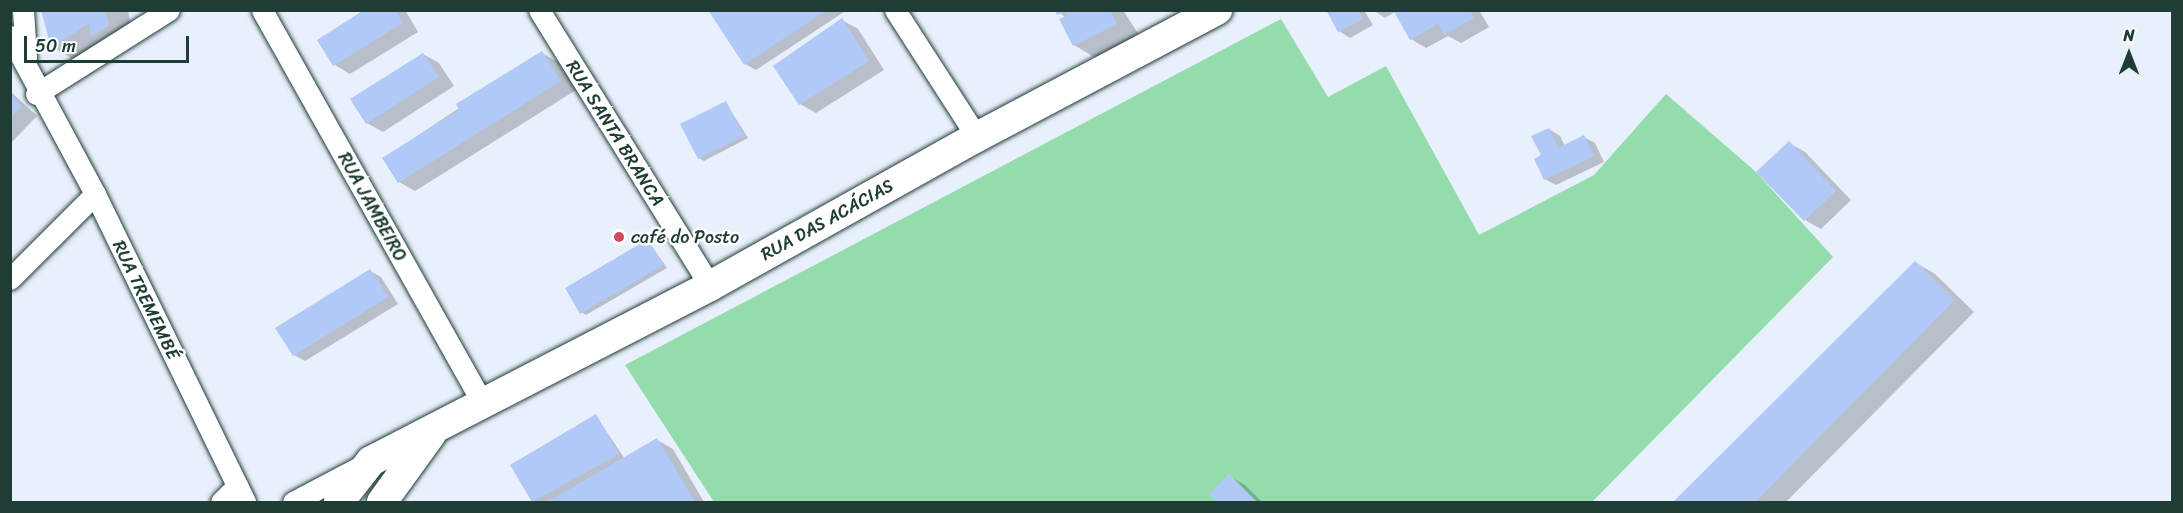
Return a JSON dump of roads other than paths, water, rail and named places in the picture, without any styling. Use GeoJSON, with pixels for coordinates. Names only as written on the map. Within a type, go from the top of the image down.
{"type":"FeatureCollection","features":[{"type":"Feature","properties":{"kind":"main road","name":"RUA DAS ACÁCIAS"},"geometry":{"type":"LineString","coordinates":[[339,502],[371,461],[710,286],[977,137],[1216,10]]}},
{"type":"Feature","properties":{"kind":"main road","name":"RUA DAS ACÁCIAS"},"geometry":{"type":"LineString","coordinates":[[382,502],[436,427]]}},
{"type":"Feature","properties":{"kind":"street"},"geometry":{"type":"LineString","coordinates":[[19,64],[23,10]]}},
{"type":"Feature","properties":{"kind":"street"},"geometry":{"type":"LineString","coordinates":[[40,95],[169,10]]}},
{"type":"Feature","properties":{"kind":"street","name":"RUA JAMBEIRO"},"geometry":{"type":"LineString","coordinates":[[262,10],[483,404]]}},
{"type":"Feature","properties":{"kind":"street","name":"RUA SANTA BRANCA"},"geometry":{"type":"LineString","coordinates":[[539,10],[710,286]]}},
{"type":"Feature","properties":{"kind":"street"},"geometry":{"type":"LineString","coordinates":[[895,10],[977,137]]}},
{"type":"Feature","properties":{"kind":"street","name":"RUA TREMEMBÉ"},"geometry":{"type":"LineString","coordinates":[[10,36],[19,64],[40,95],[95,194],[241,494]]}},
{"type":"Feature","properties":{"kind":"street"},"geometry":{"type":"LineString","coordinates":[[10,279],[95,194]]}},
{"type":"Feature","properties":{"kind":"street"},"geometry":{"type":"LineString","coordinates":[[293,502],[371,461]]}},
{"type":"Feature","properties":{"kind":"street"},"geometry":{"type":"LineString","coordinates":[[221,502],[241,494]]}},
{"type":"Feature","properties":{"kind":"place","name":"café do Posto"},"geometry":{"type":"Point","coordinates":[619,237]}}]}
